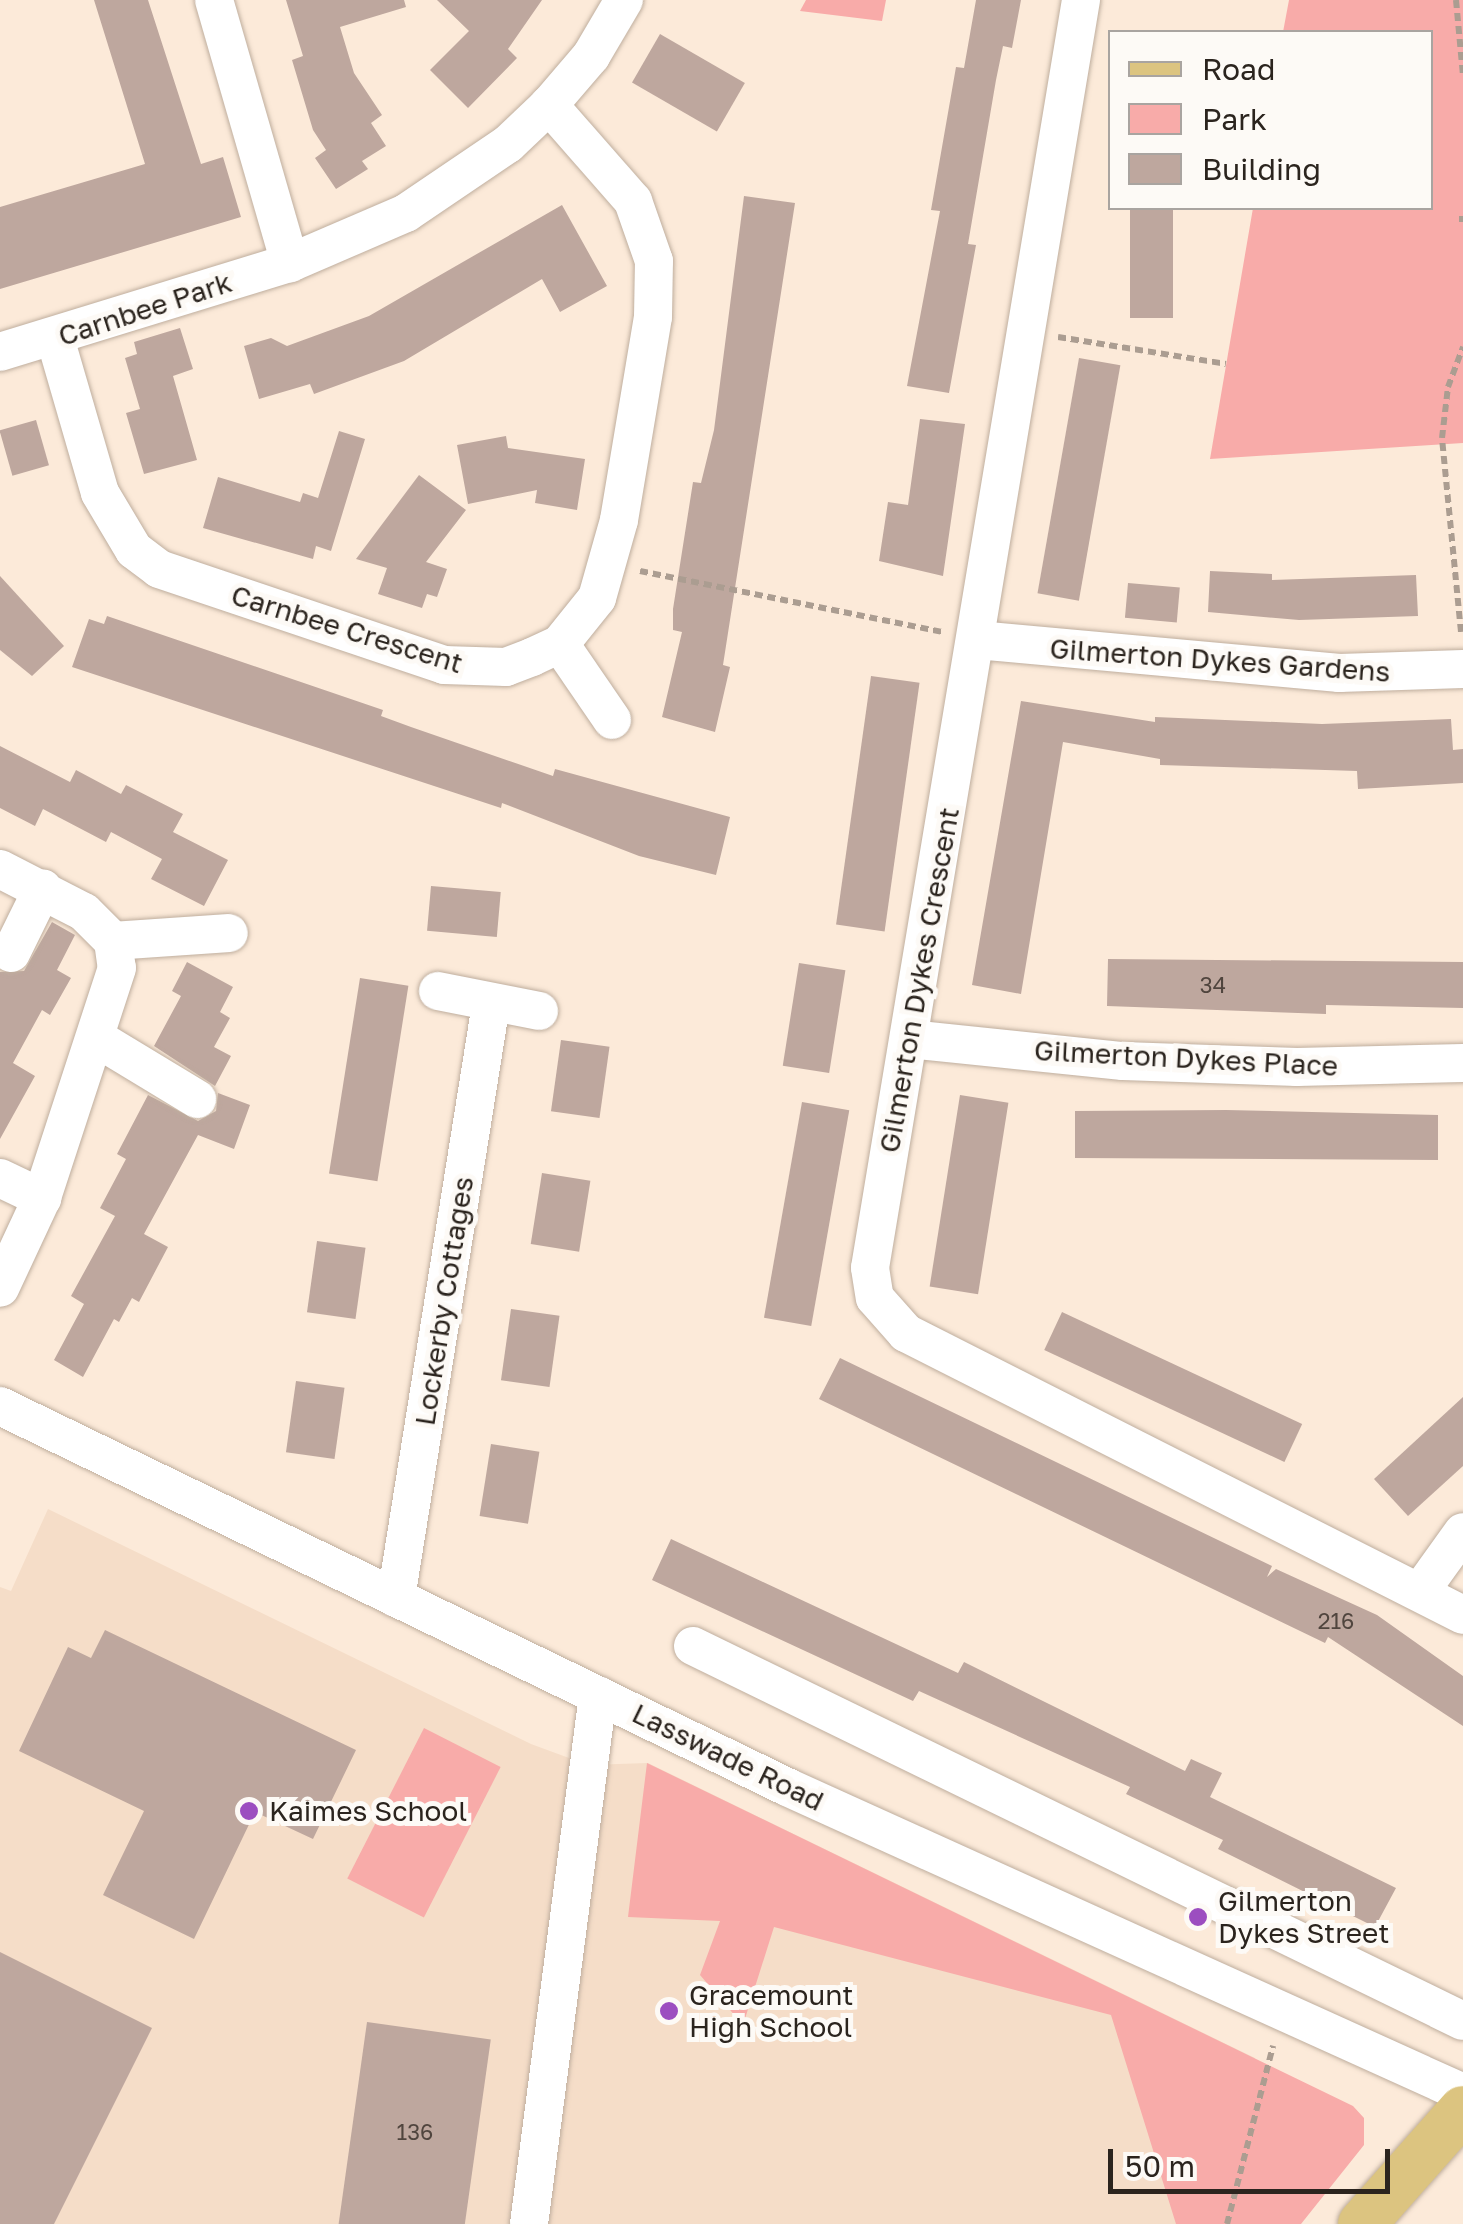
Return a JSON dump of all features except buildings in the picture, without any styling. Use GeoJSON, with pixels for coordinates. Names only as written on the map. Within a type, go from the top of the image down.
{"type":"FeatureCollection","features":[{"type":"Feature","properties":{"kind":"main road"},"geometry":{"type":"LineString","coordinates":[[1362,2224],[1463,2110]]}},
{"type":"Feature","properties":{"kind":"street"},"geometry":{"type":"LineString","coordinates":[[214,0],[290,263]]}},
{"type":"Feature","properties":{"kind":"street","name":"Carnbee Park"},"geometry":{"type":"LineString","coordinates":[[0,352],[290,263],[406,213],[508,144],[548,106],[591,56],[624,0]]}},
{"type":"Feature","properties":{"kind":"street","name":"Gilmerton Dykes Crescent"},"geometry":{"type":"LineString","coordinates":[[1080,0],[870,1268],[875,1298],[888,1318],[1422,1589],[1463,1615]]}},
{"type":"Feature","properties":{"kind":"street","name":"Carnbee Crescent"},"geometry":{"type":"LineString","coordinates":[[55,338],[100,493],[134,550],[159,568],[444,665],[506,667],[560,644],[597,598],[608,564],[653,317],[654,261],[633,201],[548,106]]}},
{"type":"Feature","properties":{"kind":"street","name":"Gilmerton Dykes Gardens"},"geometry":{"type":"LineString","coordinates":[[977,640],[1339,673],[1463,668]]}},
{"type":"Feature","properties":{"kind":"street"},"geometry":{"type":"LineString","coordinates":[[560,644],[612,720]]}},
{"type":"Feature","properties":{"kind":"street"},"geometry":{"type":"LineString","coordinates":[[0,869],[84,912],[113,941],[116,968],[98,1039],[42,1198],[0,1288]]}},
{"type":"Feature","properties":{"kind":"street"},"geometry":{"type":"LineString","coordinates":[[10,953],[43,888]]}},
{"type":"Feature","properties":{"kind":"street"},"geometry":{"type":"LineString","coordinates":[[113,941],[228,933]]}},
{"type":"Feature","properties":{"kind":"street"},"geometry":{"type":"LineString","coordinates":[[438,990],[491,1004],[539,1010]]}},
{"type":"Feature","properties":{"kind":"street","name":"Lockerby Cottages"},"geometry":{"type":"LineString","coordinates":[[396,1598],[491,1004]]}},
{"type":"Feature","properties":{"kind":"street"},"geometry":{"type":"LineString","coordinates":[[98,1039],[197,1099]]}},
{"type":"Feature","properties":{"kind":"street","name":"Gilmerton Dykes Place"},"geometry":{"type":"LineString","coordinates":[[910,1039],[1122,1061],[1297,1067],[1463,1063]]}},
{"type":"Feature","properties":{"kind":"street"},"geometry":{"type":"LineString","coordinates":[[0,1178],[42,1198]]}},
{"type":"Feature","properties":{"kind":"street","name":"Lasswade Road"},"geometry":{"type":"LineString","coordinates":[[0,1406],[598,1695],[1463,2094]]}},
{"type":"Feature","properties":{"kind":"street"},"geometry":{"type":"LineString","coordinates":[[1422,1589],[1463,1532]]}},
{"type":"Feature","properties":{"kind":"street"},"geometry":{"type":"LineString","coordinates":[[693,1646],[1463,2020]]}},
{"type":"Feature","properties":{"kind":"street"},"geometry":{"type":"LineString","coordinates":[[529,2224],[598,1695]]}},
{"type":"Feature","properties":{"kind":"path"},"geometry":{"type":"LineString","coordinates":[[1456,0],[1463,76]]}},
{"type":"Feature","properties":{"kind":"path"},"geometry":{"type":"LineString","coordinates":[[1023,332],[1226,364]]}},
{"type":"Feature","properties":{"kind":"path"},"geometry":{"type":"LineString","coordinates":[[1463,347],[1448,387],[1442,438],[1463,653]]}},
{"type":"Feature","properties":{"kind":"path"},"geometry":{"type":"LineString","coordinates":[[608,564],[977,640]]}},
{"type":"Feature","properties":{"kind":"path"},"geometry":{"type":"LineString","coordinates":[[1227,2224],[1282,2011]]}},
{"type":"Feature","properties":{"kind":"shaded area","name":"Gracemount High School"},"geometry":{"type":"Polygon","coordinates":[[[48,1509],[531,1744],[588,1765],[648,1763],[1255,2058],[1209,2224],[0,2224],[0,1587],[11,1591],[48,1509]]]}},
{"type":"Feature","properties":{"kind":"green space"},"geometry":{"type":"Polygon","coordinates":[[[806,0],[886,0],[882,21],[800,11],[806,0]]]}},
{"type":"Feature","properties":{"kind":"green space"},"geometry":{"type":"Polygon","coordinates":[[[1289,0],[1463,0],[1463,443],[1210,459],[1253,210],[1433,210],[1433,30],[1283,30],[1289,0]]]}},
{"type":"Feature","properties":{"kind":"green space"},"geometry":{"type":"Polygon","coordinates":[[[424,1728],[501,1767],[424,1918],[347,1879],[424,1728]]]}},
{"type":"Feature","properties":{"kind":"green space"},"geometry":{"type":"Polygon","coordinates":[[[647,1763],[1353,2106],[1364,2118],[1364,2145],[1301,2224],[1176,2224],[1111,2015],[774,1927],[743,2025],[700,1975],[720,1921],[628,1917],[647,1763]]]}},
{"type":"Feature","properties":{"kind":"place","name":"Kaimes School"},"geometry":{"type":"Point","coordinates":[249,1811]}},
{"type":"Feature","properties":{"kind":"place","name":"Gilmerton Dykes Street"},"geometry":{"type":"Point","coordinates":[1198,1917]}},
{"type":"Feature","properties":{"kind":"place","name":"Gracemount High School"},"geometry":{"type":"Point","coordinates":[669,2011]}}]}
